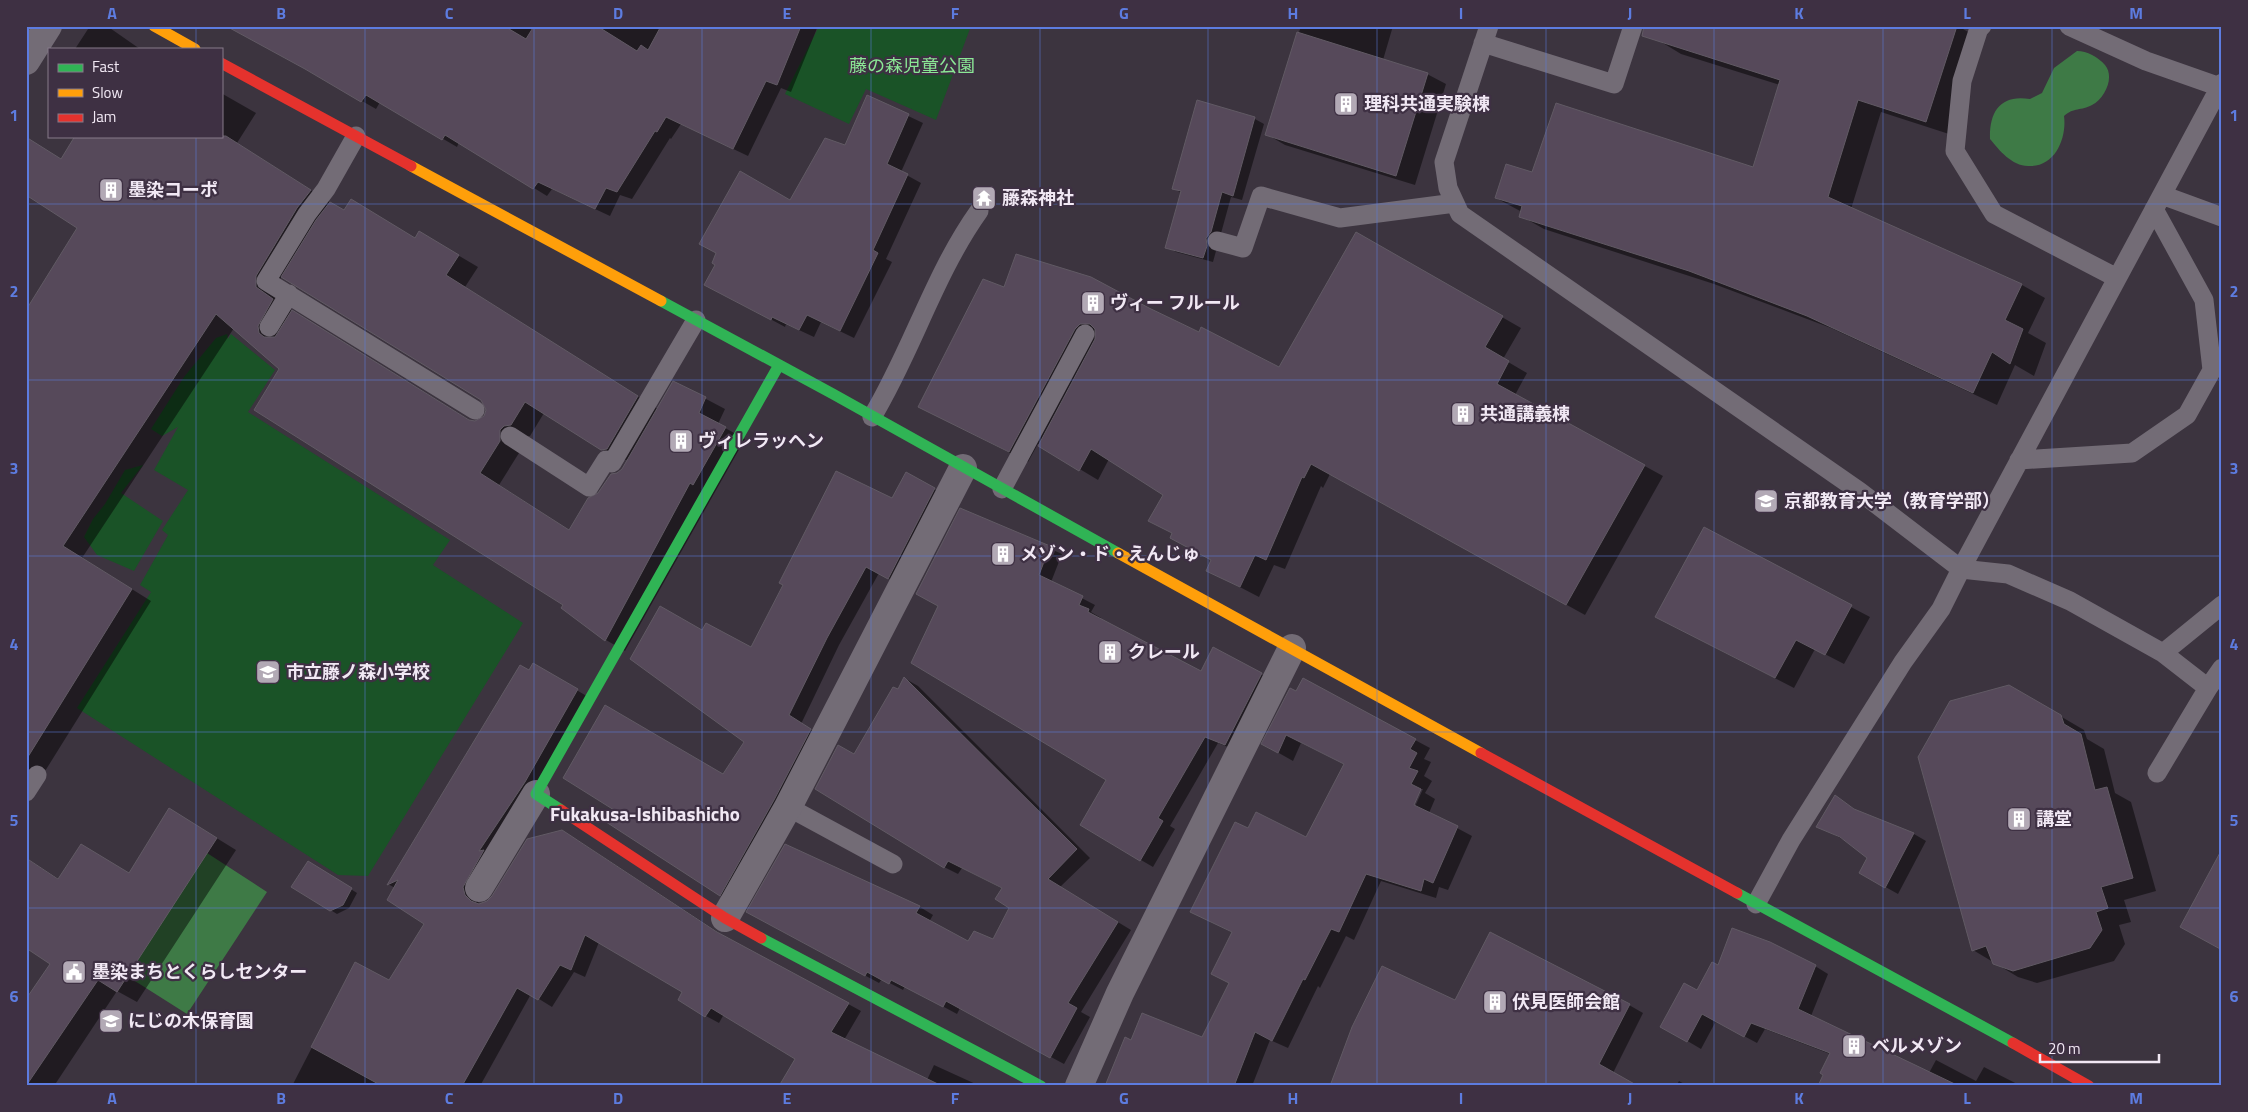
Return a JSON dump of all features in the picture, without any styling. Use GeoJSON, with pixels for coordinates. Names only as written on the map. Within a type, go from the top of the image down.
{"type":"FeatureCollection","features":[{"type":"Feature","properties":{"kind":"street"},"geometry":{"type":"LineString","coordinates":[[26,61],[48,26]]}},
{"type":"Feature","properties":{"kind":"street"},"geometry":{"type":"LineString","coordinates":[[154,26],[194,48]]}},
{"type":"Feature","properties":{"kind":"street"},"geometry":{"type":"LineString","coordinates":[[222,64],[696,320],[1756,904],[1959,1012],[2070,1081],[2089,1086]]}},
{"type":"Feature","properties":{"kind":"street"},"geometry":{"type":"LineString","coordinates":[[479,888],[536,794],[779,366]]}},
{"type":"Feature","properties":{"kind":"street"},"geometry":{"type":"LineString","coordinates":[[725,918],[788,807],[963,468]]}},
{"type":"Feature","properties":{"kind":"street"},"geometry":{"type":"LineString","coordinates":[[1079,1086],[1120,993],[1292,648]]}},
{"type":"Feature","properties":{"kind":"street"},"geometry":{"type":"LineString","coordinates":[[536,794],[725,918],[802,961],[1041,1086]]}},
{"type":"Feature","properties":{"kind":"lane"},"geometry":{"type":"LineString","coordinates":[[1633,26],[1614,84],[1486,35],[1444,162],[1448,188],[1460,214],[1858,491],[1961,569],[2008,574],[2070,601],[2163,653],[2208,688]]}},
{"type":"Feature","properties":{"kind":"lane"},"geometry":{"type":"LineString","coordinates":[[1982,26],[1978,28],[1962,81],[1955,151],[1994,214],[2117,278]]}},
{"type":"Feature","properties":{"kind":"lane"},"geometry":{"type":"LineString","coordinates":[[1756,904],[1791,840],[1903,662],[1941,609],[2221,85],[2146,61],[2069,26]]}},
{"type":"Feature","properties":{"kind":"lane"},"geometry":{"type":"LineString","coordinates":[[356,136],[326,189],[307,214],[266,281],[475,410]]}},
{"type":"Feature","properties":{"kind":"lane"},"geometry":{"type":"LineString","coordinates":[[1217,241],[1244,248],[1262,196],[1340,218],[1455,203]]}},
{"type":"Feature","properties":{"kind":"lane"},"geometry":{"type":"LineString","coordinates":[[2158,202],[2222,216]]}},
{"type":"Feature","properties":{"kind":"lane"},"geometry":{"type":"LineString","coordinates":[[2020,460],[2132,453],[2187,415],[2212,370],[2204,300],[2158,202]]}},
{"type":"Feature","properties":{"kind":"lane"},"geometry":{"type":"LineString","coordinates":[[872,417],[923,313],[979,211]]}},
{"type":"Feature","properties":{"kind":"lane"},"geometry":{"type":"LineString","coordinates":[[269,327],[289,294]]}},
{"type":"Feature","properties":{"kind":"lane"},"geometry":{"type":"LineString","coordinates":[[510,436],[589,487],[606,460],[612,463],[696,320]]}},
{"type":"Feature","properties":{"kind":"lane"},"geometry":{"type":"LineString","coordinates":[[1002,489],[1085,334]]}},
{"type":"Feature","properties":{"kind":"lane"},"geometry":{"type":"LineString","coordinates":[[2163,653],[2222,605]]}},
{"type":"Feature","properties":{"kind":"lane"},"geometry":{"type":"LineString","coordinates":[[2157,773],[2222,668]]}},
{"type":"Feature","properties":{"kind":"lane"},"geometry":{"type":"LineString","coordinates":[[26,792],[37,775]]}},
{"type":"Feature","properties":{"kind":"lane"},"geometry":{"type":"LineString","coordinates":[[788,807],[893,864]]}},
{"type":"Feature","properties":{"kind":"green space","name":"藤の森児童公園"},"geometry":{"type":"Polygon","coordinates":[[[819,26],[971,26],[936,120],[866,89],[849,124],[785,94],[819,26]]]}},
{"type":"Feature","properties":{"kind":"green space"},"geometry":{"type":"Polygon","coordinates":[[[227,334],[228,339],[231,334],[275,370],[248,412],[450,540],[433,565],[523,623],[368,876],[338,875],[77,708],[151,592],[140,585],[168,535],[162,530],[188,490],[154,470],[178,427],[162,436],[151,429],[184,377],[216,338],[227,334]]]}},
{"type":"Feature","properties":{"kind":"green space"},"geometry":{"type":"Polygon","coordinates":[[[143,465],[121,493],[163,521],[134,571],[97,555],[84,537],[93,519],[105,504],[125,470],[143,465]]]}},
{"type":"Feature","properties":{"kind":"shaded area"},"geometry":{"type":"Polygon","coordinates":[[[2077,51],[2085,52],[2099,59],[2108,70],[2109,81],[2101,97],[2092,105],[2071,111],[2064,116],[2061,142],[2052,157],[2045,162],[2028,166],[2011,160],[1990,139],[1990,129],[1995,113],[2004,102],[2011,99],[2030,99],[2042,93],[2054,68],[2077,51]]]}},
{"type":"Feature","properties":{"kind":"shaded area"},"geometry":{"type":"Polygon","coordinates":[[[207,853],[267,892],[187,1014],[127,976],[207,853]]]}},
{"type":"Feature","properties":{"kind":"building"},"geometry":{"type":"Polygon","coordinates":[[[226,26],[504,26],[526,39],[534,26],[597,26],[637,51],[641,45],[648,50],[661,26],[801,26],[777,85],[766,81],[733,149],[666,117],[657,132],[655,131],[617,192],[606,188],[595,209],[538,182],[533,189],[445,135],[442,140],[366,95],[361,102],[226,26]]]}},
{"type":"Feature","properties":{"kind":"building"},"geometry":{"type":"Polygon","coordinates":[[[1644,26],[1957,26],[1926,122],[1858,100],[1828,197],[2022,284],[2005,320],[2023,329],[2010,364],[1992,352],[1973,393],[1807,316],[1689,271],[1519,217],[1522,206],[1495,198],[1506,164],[1532,172],[1556,103],[1753,167],[1780,80],[1642,36],[1644,26]]]}},
{"type":"Feature","properties":{"kind":"building","name":"理科共通実験棟"},"geometry":{"type":"Polygon","coordinates":[[[1297,32],[1428,73],[1396,176],[1265,135],[1297,32]]]}},
{"type":"Feature","properties":{"kind":"building"},"geometry":{"type":"Polygon","coordinates":[[[867,95],[909,114],[887,164],[908,174],[873,250],[878,253],[840,331],[807,315],[799,330],[772,317],[771,320],[704,285],[715,265],[712,263],[716,253],[699,244],[740,171],[790,200],[825,138],[845,145],[867,95]]]}},
{"type":"Feature","properties":{"kind":"building"},"geometry":{"type":"Polygon","coordinates":[[[1197,100],[1255,117],[1233,196],[1222,192],[1211,232],[1206,238],[1207,246],[1203,258],[1165,248],[1181,191],[1172,189],[1197,100]]]}},
{"type":"Feature","properties":{"kind":"building"},"geometry":{"type":"Polygon","coordinates":[[[222,136],[226,136],[311,190],[297,208],[256,276],[256,287],[273,299],[258,326],[259,333],[264,337],[275,337],[292,310],[469,420],[475,421],[484,416],[486,410],[481,400],[281,277],[316,220],[330,202],[344,210],[351,199],[415,238],[419,231],[459,255],[446,275],[638,396],[607,449],[601,450],[525,402],[511,425],[504,426],[500,430],[500,441],[480,473],[569,530],[588,498],[598,493],[611,474],[617,473],[622,469],[673,381],[706,397],[699,413],[726,427],[693,485],[690,483],[605,641],[561,608],[563,605],[254,410],[279,369],[216,314],[63,546],[132,589],[26,760],[26,310],[77,228],[26,195],[26,137],[61,159],[74,138],[222,138],[222,136]]]}},
{"type":"Feature","properties":{"kind":"building"},"geometry":{"type":"Polygon","coordinates":[[[1356,232],[1503,316],[1485,347],[1509,361],[1497,384],[1645,465],[1566,605],[1311,464],[1304,478],[1302,477],[1266,560],[1255,555],[1240,587],[1206,571],[1211,560],[1170,538],[1172,533],[1148,521],[1163,495],[1091,449],[1079,471],[1038,446],[1095,339],[1095,329],[1090,324],[1080,324],[1075,329],[1009,452],[918,407],[983,279],[1004,287],[1016,254],[1091,277],[1199,332],[1201,327],[1279,367],[1356,232]]]}},
{"type":"Feature","properties":{"kind":"building"},"geometry":{"type":"Polygon","coordinates":[[[836,471],[892,498],[906,472],[935,488],[888,579],[866,567],[827,638],[789,715],[811,729],[720,896],[603,820],[622,815],[563,778],[605,705],[723,774],[744,742],[630,659],[660,606],[702,630],[706,623],[751,647],[783,585],[779,583],[836,471]]]}},
{"type":"Feature","properties":{"kind":"building"},"geometry":{"type":"Polygon","coordinates":[[[960,508],[1050,546],[1039,575],[1083,596],[1079,605],[1089,609],[1088,612],[1201,671],[1213,647],[1262,673],[1225,745],[1205,737],[1158,818],[1163,821],[1140,861],[1080,825],[1106,780],[911,663],[938,606],[916,594],[960,508]]]}},
{"type":"Feature","properties":{"kind":"building"},"geometry":{"type":"Polygon","coordinates":[[[1704,527],[1852,605],[1825,655],[1796,640],[1775,678],[1655,617],[1704,527]]]}},
{"type":"Feature","properties":{"kind":"building"},"geometry":{"type":"Polygon","coordinates":[[[533,663],[578,689],[525,782],[479,851],[484,850],[463,887],[465,895],[471,901],[479,904],[487,901],[527,839],[562,830],[717,932],[849,1003],[831,1032],[942,1086],[779,1086],[795,1059],[711,1008],[705,1017],[678,1000],[682,992],[585,935],[571,970],[560,965],[538,1000],[517,988],[462,1086],[382,1086],[311,1047],[355,962],[389,980],[424,924],[387,900],[398,880],[387,885],[520,665],[529,670],[533,663]]]}},
{"type":"Feature","properties":{"kind":"building"},"geometry":{"type":"Polygon","coordinates":[[[904,677],[1077,849],[1048,879],[1118,922],[1068,1003],[1077,1008],[1050,1058],[946,1001],[943,1007],[891,980],[889,984],[867,972],[865,976],[746,912],[785,844],[920,906],[916,913],[968,941],[974,931],[993,939],[1009,908],[995,899],[1002,888],[948,861],[944,868],[815,789],[838,745],[854,754],[893,687],[898,689],[904,677]]]}},
{"type":"Feature","properties":{"kind":"building"},"geometry":{"type":"Polygon","coordinates":[[[1303,678],[1416,739],[1410,749],[1417,753],[1409,768],[1418,771],[1411,784],[1421,789],[1414,805],[1458,826],[1433,883],[1424,879],[1421,891],[1366,874],[1339,932],[1331,929],[1272,1041],[1255,1032],[1234,1086],[1105,1086],[1125,1037],[1131,1040],[1142,1013],[1202,1037],[1229,983],[1211,974],[1232,932],[1190,912],[1235,822],[1248,828],[1256,812],[1306,837],[1344,764],[1286,735],[1278,753],[1261,744],[1290,688],[1296,691],[1303,678]]]}},
{"type":"Feature","properties":{"kind":"building","name":"講堂"},"geometry":{"type":"Polygon","coordinates":[[[2009,685],[2061,715],[2064,724],[2081,734],[2095,790],[2107,787],[2133,878],[2101,887],[2108,908],[2096,912],[2102,930],[2090,948],[2013,971],[1993,964],[1986,946],[1972,951],[1918,757],[1950,701],[2009,685]]]}},
{"type":"Feature","properties":{"kind":"building"},"geometry":{"type":"Polygon","coordinates":[[[1835,795],[1854,809],[1914,833],[1885,888],[1859,873],[1867,858],[1840,837],[1816,827],[1835,795]]]}},
{"type":"Feature","properties":{"kind":"building"},"geometry":{"type":"Polygon","coordinates":[[[169,808],[217,838],[117,992],[98,980],[26,1086],[26,999],[50,964],[26,948],[26,858],[58,879],[81,844],[129,873],[169,808]]]}},
{"type":"Feature","properties":{"kind":"building"},"geometry":{"type":"Polygon","coordinates":[[[2222,849],[2222,950],[2180,927],[2222,849]]]}},
{"type":"Feature","properties":{"kind":"building"},"geometry":{"type":"Polygon","coordinates":[[[308,861],[352,888],[343,905],[330,911],[291,887],[308,861]]]}},
{"type":"Feature","properties":{"kind":"building"},"geometry":{"type":"Polygon","coordinates":[[[1732,928],[1770,942],[1816,965],[1798,1009],[1959,1086],[1818,1086],[1823,1075],[1820,1073],[1830,1053],[1751,1023],[1744,1037],[1702,1014],[1687,1042],[1660,1027],[1684,983],[1697,990],[1712,962],[1718,965],[1732,928]]]}},
{"type":"Feature","properties":{"kind":"building"},"geometry":{"type":"Polygon","coordinates":[[[1490,932],[1630,1004],[1599,1064],[1638,1086],[1330,1086],[1352,1027],[1382,966],[1455,1000],[1490,932]]]}},
{"type":"Feature","properties":{"kind":"traffic: fast"},"geometry":{"type":"LineString","coordinates":[[661,301],[833,394],[1118,553]]}},
{"type":"Feature","properties":{"kind":"traffic: fast"},"geometry":{"type":"LineString","coordinates":[[561,810],[536,794],[779,365]]}},
{"type":"Feature","properties":{"kind":"traffic: fast"},"geometry":{"type":"LineString","coordinates":[[1737,893],[2013,1043]]}},
{"type":"Feature","properties":{"kind":"traffic: fast"},"geometry":{"type":"LineString","coordinates":[[761,938],[1041,1086]]}},
{"type":"Feature","properties":{"kind":"traffic: slow"},"geometry":{"type":"LineString","coordinates":[[154,26],[193,48]]}},
{"type":"Feature","properties":{"kind":"traffic: slow"},"geometry":{"type":"LineString","coordinates":[[411,166],[661,301]]}},
{"type":"Feature","properties":{"kind":"traffic: slow"},"geometry":{"type":"LineString","coordinates":[[1118,553],[1481,753]]}},
{"type":"Feature","properties":{"kind":"traffic: jam"},"geometry":{"type":"LineString","coordinates":[[222,64],[411,166]]}},
{"type":"Feature","properties":{"kind":"traffic: jam"},"geometry":{"type":"LineString","coordinates":[[1481,753],[1737,893]]}},
{"type":"Feature","properties":{"kind":"traffic: jam"},"geometry":{"type":"LineString","coordinates":[[561,810],[725,918],[761,938]]}},
{"type":"Feature","properties":{"kind":"traffic: jam"},"geometry":{"type":"LineString","coordinates":[[2013,1043],[2089,1086]]}},
{"type":"Feature","properties":{"kind":"place","name":"理科共通実験棟"},"geometry":{"type":"Point","coordinates":[1346,104]}},
{"type":"Feature","properties":{"kind":"place","name":"墨染コーポ"},"geometry":{"type":"Point","coordinates":[111,190]}},
{"type":"Feature","properties":{"kind":"place","name":"藤森神社"},"geometry":{"type":"Point","coordinates":[984,198]}},
{"type":"Feature","properties":{"kind":"place","name":"ヴィー フルール"},"geometry":{"type":"Point","coordinates":[1093,303]}},
{"type":"Feature","properties":{"kind":"place","name":"共通講義棟"},"geometry":{"type":"Point","coordinates":[1463,414]}},
{"type":"Feature","properties":{"kind":"place","name":"ヴィレラッヘン"},"geometry":{"type":"Point","coordinates":[681,441]}},
{"type":"Feature","properties":{"kind":"place","name":"京都教育大学（教育学部）"},"geometry":{"type":"Point","coordinates":[1766,501]}},
{"type":"Feature","properties":{"kind":"place","name":"メゾン・ド・えんじゅ"},"geometry":{"type":"Point","coordinates":[1003,554]}},
{"type":"Feature","properties":{"kind":"place","name":"クレール"},"geometry":{"type":"Point","coordinates":[1110,652]}},
{"type":"Feature","properties":{"kind":"place","name":"市立藤ノ森小学校"},"geometry":{"type":"Point","coordinates":[268,672]}},
{"type":"Feature","properties":{"kind":"place","name":"講堂"},"geometry":{"type":"Point","coordinates":[2019,819]}},
{"type":"Feature","properties":{"kind":"place","name":"墨染まちとくらしセンター"},"geometry":{"type":"Point","coordinates":[74,972]}},
{"type":"Feature","properties":{"kind":"place","name":"伏見医師会館"},"geometry":{"type":"Point","coordinates":[1495,1002]}},
{"type":"Feature","properties":{"kind":"place","name":"にじの木保育園"},"geometry":{"type":"Point","coordinates":[111,1021]}},
{"type":"Feature","properties":{"kind":"place","name":"ベルメゾン"},"geometry":{"type":"Point","coordinates":[1854,1046]}},
{"type":"Feature","properties":{"kind":"district","name":"Fukakusa-Ishibashicho"},"geometry":{"type":"Point","coordinates":[645,814]}}]}
